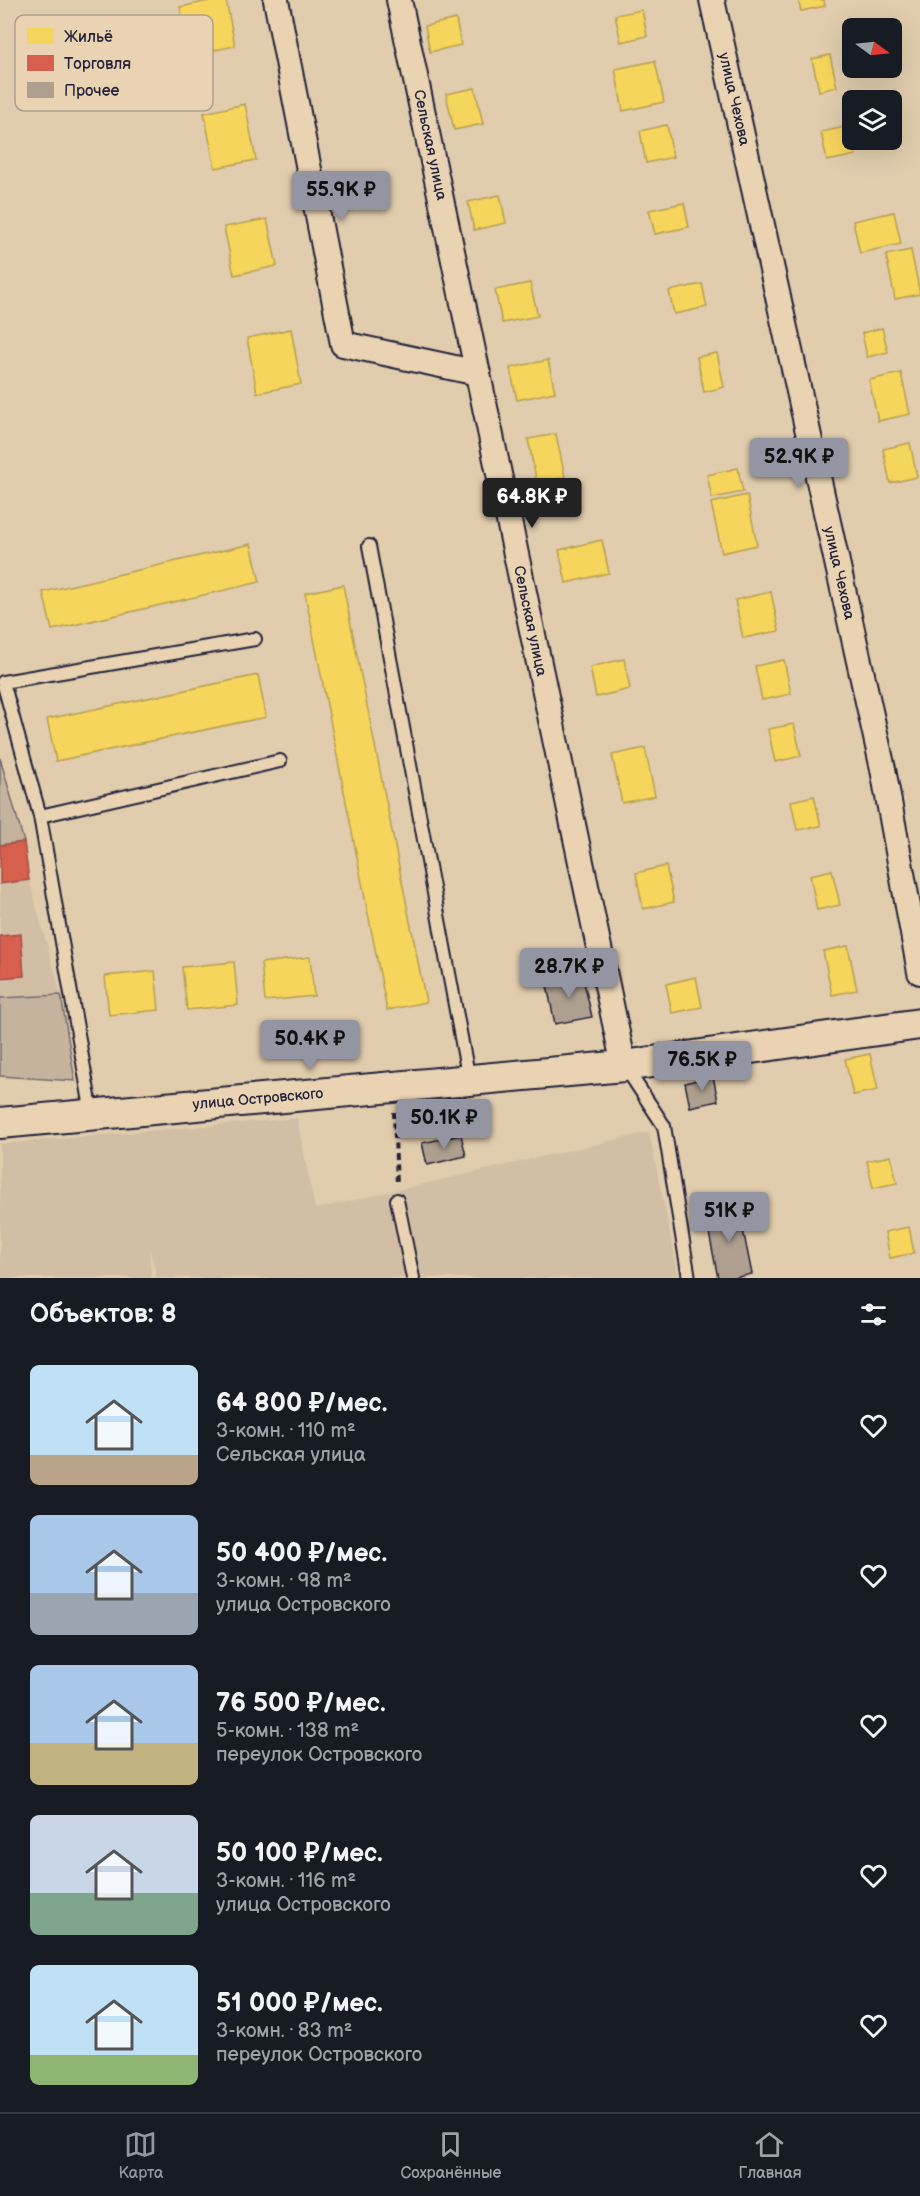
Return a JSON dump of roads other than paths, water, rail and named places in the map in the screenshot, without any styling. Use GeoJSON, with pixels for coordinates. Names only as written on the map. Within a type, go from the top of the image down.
{"type":"FeatureCollection","features":[{"type":"Feature","properties":{"kind":"street"},"geometry":{"type":"LineString","coordinates":[[276,0],[343,344],[478,373]]}},
{"type":"Feature","properties":{"kind":"street","name":"Сельская улица"},"geometry":{"type":"LineString","coordinates":[[399,0],[624,1066]]}},
{"type":"Feature","properties":{"kind":"street","name":"улица Чехова"},"geometry":{"type":"LineString","coordinates":[[712,0],[883,769],[920,972]]}},
{"type":"Feature","properties":{"kind":"street","name":"улица Островского"},"geometry":{"type":"LineString","coordinates":[[0,1123],[624,1066],[920,1024]]}},
{"type":"Feature","properties":{"kind":"lane"},"geometry":{"type":"LineString","coordinates":[[369,546],[469,1080]]}},
{"type":"Feature","properties":{"kind":"lane"},"geometry":{"type":"LineString","coordinates":[[92,1114],[40,816],[3,682],[255,639]]}},
{"type":"Feature","properties":{"kind":"lane"},"geometry":{"type":"LineString","coordinates":[[40,816],[280,761]]}},
{"type":"Feature","properties":{"kind":"lane"},"geometry":{"type":"LineString","coordinates":[[624,1066],[664,1126],[689,1278]]}},
{"type":"Feature","properties":{"kind":"lane"},"geometry":{"type":"LineString","coordinates":[[397,1200],[413,1278]]}}]}
